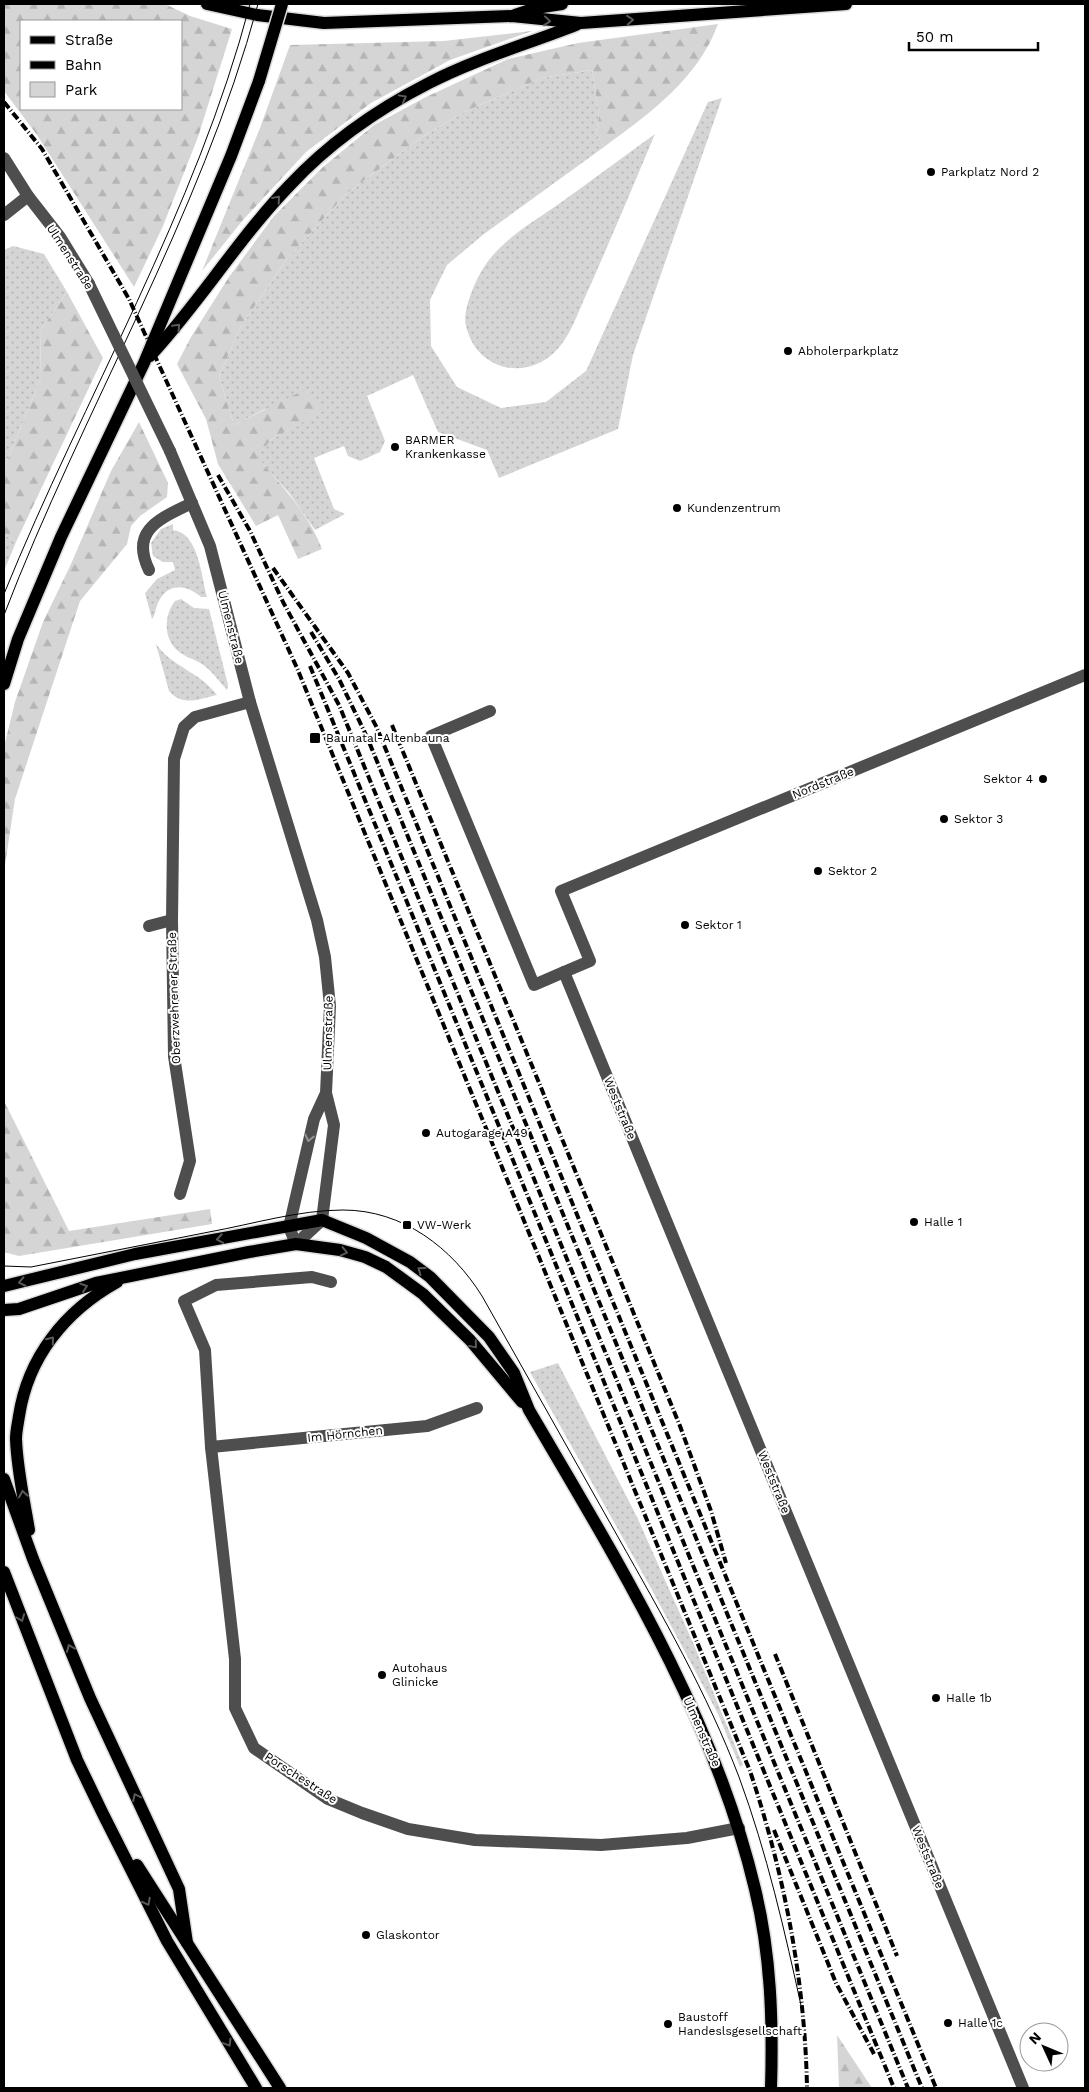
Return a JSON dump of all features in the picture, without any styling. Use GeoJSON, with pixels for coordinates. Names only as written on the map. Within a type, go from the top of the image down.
{"type":"FeatureCollection","features":[{"type":"Feature","properties":{"kind":"main road"},"geometry":{"type":"LineString","coordinates":[[207,4],[257,15],[324,23],[512,16],[581,24],[846,4]]}},
{"type":"Feature","properties":{"kind":"main road"},"geometry":{"type":"LineString","coordinates":[[4,684],[18,639],[60,537],[144,363],[231,156],[258,81],[282,4]]}},
{"type":"Feature","properties":{"kind":"main road"},"geometry":{"type":"LineString","coordinates":[[512,16],[536,8],[562,4]]}},
{"type":"Feature","properties":{"kind":"main road"},"geometry":{"type":"LineString","coordinates":[[144,363],[182,321],[244,236],[290,184],[333,145],[380,110],[430,82],[581,24]]}},
{"type":"Feature","properties":{"kind":"main road"},"geometry":{"type":"LineString","coordinates":[[4,1286],[135,1254],[288,1228],[322,1220]]}},
{"type":"Feature","properties":{"kind":"main road","name":"Ulmenstraße"},"geometry":{"type":"LineString","coordinates":[[322,1220],[366,1238],[410,1262],[430,1277],[490,1336],[514,1373],[529,1410],[652,1627],[713,1755],[739,1828],[756,1891],[768,1960],[773,2025],[771,2088]]}},
{"type":"Feature","properties":{"kind":"main road","name":"Ulmenstraße"},"geometry":{"type":"LineString","coordinates":[[4,1310],[19,1309],[96,1283],[183,1264],[296,1244],[340,1250],[365,1257],[406,1280],[440,1309],[470,1340],[529,1410]]}},
{"type":"Feature","properties":{"kind":"main road"},"geometry":{"type":"LineString","coordinates":[[33,1559],[16,1437],[22,1396],[31,1369],[46,1344],[68,1319],[96,1294],[124,1278]]}},
{"type":"Feature","properties":{"kind":"main road"},"geometry":{"type":"LineString","coordinates":[[4,1479],[33,1559],[90,1698],[179,1889],[187,1943]]}},
{"type":"Feature","properties":{"kind":"main road"},"geometry":{"type":"LineString","coordinates":[[4,1572],[77,1760],[102,1812],[167,1941],[256,2088]]}},
{"type":"Feature","properties":{"kind":"main road"},"geometry":{"type":"LineString","coordinates":[[102,1812],[280,2088]]}},
{"type":"Feature","properties":{"kind":"street","name":"Ulmenstraße"},"geometry":{"type":"LineString","coordinates":[[4,158],[28,196],[60,237],[89,284],[170,451],[210,546],[250,702],[317,920],[325,956],[330,1006],[326,1093],[334,1125],[322,1220]]}},
{"type":"Feature","properties":{"kind":"street"},"geometry":{"type":"LineString","coordinates":[[4,215],[28,196]]}},
{"type":"Feature","properties":{"kind":"street"},"geometry":{"type":"LineString","coordinates":[[149,570],[142,556],[144,536],[156,521],[192,503]]}},
{"type":"Feature","properties":{"kind":"street","name":"Nordstraße"},"geometry":{"type":"LineString","coordinates":[[564,972],[590,961],[561,891],[1085,674]]}},
{"type":"Feature","properties":{"kind":"street","name":"Oberzwehrener Straße"},"geometry":{"type":"LineString","coordinates":[[180,1194],[190,1161],[174,1056],[172,920],[174,760],[176,748],[184,727],[195,717],[250,702]]}},
{"type":"Feature","properties":{"kind":"street"},"geometry":{"type":"LineString","coordinates":[[490,711],[431,736],[534,985],[564,972]]}},
{"type":"Feature","properties":{"kind":"street","name":"Oberzwehrener Straße"},"geometry":{"type":"LineString","coordinates":[[149,926],[172,920]]}},
{"type":"Feature","properties":{"kind":"street","name":"Weststraße"},"geometry":{"type":"LineString","coordinates":[[564,972],[1023,2088]]}},
{"type":"Feature","properties":{"kind":"street","name":"Ulmenstraße"},"geometry":{"type":"LineString","coordinates":[[288,1228],[314,1119],[326,1093]]}},
{"type":"Feature","properties":{"kind":"street"},"geometry":{"type":"LineString","coordinates":[[288,1228],[296,1244],[322,1220]]}},
{"type":"Feature","properties":{"kind":"street","name":"Porschestraße"},"geometry":{"type":"LineString","coordinates":[[331,1282],[312,1278],[216,1285],[184,1301],[205,1350],[211,1447],[234,1640],[235,1708],[254,1748],[328,1799],[408,1829],[476,1840],[601,1845],[687,1838],[739,1828]]}},
{"type":"Feature","properties":{"kind":"street","name":"Im Hörnchen"},"geometry":{"type":"LineString","coordinates":[[211,1447],[427,1426],[476,1408]]}},
{"type":"Feature","properties":{"kind":"green space"},"geometry":{"type":"Polygon","coordinates":[[[4,4],[165,4],[190,16],[232,29],[198,137],[163,226],[134,287],[37,135],[4,91],[4,4]]]}},
{"type":"Feature","properties":{"kind":"green space"},"geometry":{"type":"Polygon","coordinates":[[[718,24],[698,62],[685,78],[655,108],[604,147],[596,133],[599,115],[592,70],[542,78],[464,112],[422,137],[346,194],[287,259],[241,326],[219,376],[234,425],[302,391],[328,408],[272,439],[257,456],[302,511],[322,549],[298,559],[278,515],[256,526],[218,464],[206,419],[177,364],[191,337],[229,277],[274,216],[323,167],[374,125],[426,97],[508,59],[578,43],[718,24]]]}},
{"type":"Feature","properties":{"kind":"green space"},"geometry":{"type":"Polygon","coordinates":[[[532,31],[450,60],[371,103],[306,152],[243,220],[202,271],[260,128],[290,45],[444,41],[532,31]]]}},
{"type":"Feature","properties":{"kind":"green space"},"geometry":{"type":"Polygon","coordinates":[[[592,70],[599,115],[596,133],[604,147],[484,234],[447,265],[430,300],[431,346],[457,387],[501,408],[546,402],[586,371],[708,102],[722,98],[633,355],[618,429],[499,478],[487,450],[438,432],[413,375],[367,396],[385,441],[380,452],[360,461],[348,456],[344,446],[314,458],[334,509],[345,514],[315,530],[289,493],[256,456],[272,439],[327,408],[265,409],[234,425],[219,376],[241,326],[287,259],[346,194],[422,137],[464,112],[542,78],[592,70]]]}},
{"type":"Feature","properties":{"kind":"green space"},"geometry":{"type":"Polygon","coordinates":[[[655,134],[577,316],[561,345],[549,357],[535,365],[521,368],[493,363],[481,354],[472,342],[465,320],[469,299],[481,272],[497,250],[518,232],[655,134]]]}},
{"type":"Feature","properties":{"kind":"green space"},"geometry":{"type":"Polygon","coordinates":[[[13,246],[44,254],[67,292],[40,331],[41,378],[4,468],[4,250],[13,246]]]}},
{"type":"Feature","properties":{"kind":"green space"},"geometry":{"type":"Polygon","coordinates":[[[67,292],[103,358],[16,542],[4,534],[4,468],[41,378],[40,331],[67,292]]]}},
{"type":"Feature","properties":{"kind":"green space"},"geometry":{"type":"Polygon","coordinates":[[[139,422],[168,483],[167,497],[140,516],[131,526],[127,544],[80,601],[15,799],[4,872],[4,747],[15,702],[43,622],[71,564],[111,471],[139,422]]]}},
{"type":"Feature","properties":{"kind":"green space"},"geometry":{"type":"Polygon","coordinates":[[[173,524],[173,530],[182,533],[194,547],[207,597],[201,597],[184,588],[173,588],[163,595],[152,619],[145,593],[157,579],[175,570],[173,562],[163,562],[153,556],[151,543],[161,529],[173,524]]]}},
{"type":"Feature","properties":{"kind":"green space"},"geometry":{"type":"Polygon","coordinates":[[[4,534],[16,542],[4,571],[4,534]]]}},
{"type":"Feature","properties":{"kind":"green space"},"geometry":{"type":"Polygon","coordinates":[[[181,599],[194,608],[209,609],[228,685],[227,690],[206,667],[181,653],[173,646],[168,633],[167,620],[175,601],[181,599]]]}},
{"type":"Feature","properties":{"kind":"green space"},"geometry":{"type":"Polygon","coordinates":[[[156,644],[170,658],[203,681],[217,695],[192,701],[174,696],[169,691],[156,644]]]}},
{"type":"Feature","properties":{"kind":"green space"},"geometry":{"type":"Polygon","coordinates":[[[4,1101],[69,1231],[210,1209],[212,1224],[19,1256],[4,1252],[4,1101]]]}},
{"type":"Feature","properties":{"kind":"green space"},"geometry":{"type":"Polygon","coordinates":[[[558,1363],[637,1517],[694,1645],[743,1765],[740,1767],[718,1714],[652,1590],[530,1372],[558,1363]]]}},
{"type":"Feature","properties":{"kind":"green space"},"geometry":{"type":"Polygon","coordinates":[[[837,2035],[872,2088],[839,2088],[837,2035]]]}},
{"type":"Feature","properties":{"kind":"tram line"},"geometry":{"type":"LineString","coordinates":[[4,594],[35,521],[170,229],[200,155],[227,80],[250,4]]}},
{"type":"Feature","properties":{"kind":"tram line"},"geometry":{"type":"LineString","coordinates":[[4,615],[35,538],[173,237],[205,161],[234,83],[258,4]]}},
{"type":"Feature","properties":{"kind":"tram line"},"geometry":{"type":"LineString","coordinates":[[4,1266],[31,1267],[276,1218],[310,1212],[343,1210],[365,1212],[386,1217],[424,1235],[441,1248],[456,1262],[482,1296],[651,1596],[713,1715],[739,1777],[758,1834],[782,1922],[802,2010]]}},
{"type":"Feature","properties":{"kind":"railway"},"geometry":{"type":"LineString","coordinates":[[4,102],[42,149],[129,299],[297,668],[750,1771],[773,1848],[791,1927],[802,2007],[807,2088]]}},
{"type":"Feature","properties":{"kind":"railway"},"geometry":{"type":"LineString","coordinates":[[218,475],[250,531],[283,602],[339,705],[908,2088]]}},
{"type":"Feature","properties":{"kind":"railway"},"geometry":{"type":"LineString","coordinates":[[273,568],[348,673],[377,728],[936,2088]]}},
{"type":"Feature","properties":{"kind":"railway"},"geometry":{"type":"LineString","coordinates":[[311,632],[339,679],[367,737],[922,2088]]}},
{"type":"Feature","properties":{"kind":"railway"},"geometry":{"type":"LineString","coordinates":[[310,666],[894,2088]]}},
{"type":"Feature","properties":{"kind":"railway"},"geometry":{"type":"LineString","coordinates":[[392,725],[680,1426],[711,1511],[726,1563]]}},
{"type":"Feature","properties":{"kind":"railway"},"geometry":{"type":"LineString","coordinates":[[775,1654],[897,1956]]}},
{"type":"Feature","properties":{"kind":"railway"},"geometry":{"type":"LineString","coordinates":[[774,1830],[836,1983],[874,2054]]}},
{"type":"Feature","properties":{"kind":"place","name":"Parkplatz Nord 2"},"geometry":{"type":"Point","coordinates":[931,172]}},
{"type":"Feature","properties":{"kind":"place","name":"Abholerparkplatz"},"geometry":{"type":"Point","coordinates":[788,351]}},
{"type":"Feature","properties":{"kind":"place","name":"BARMER Krankenkasse"},"geometry":{"type":"Point","coordinates":[395,447]}},
{"type":"Feature","properties":{"kind":"place","name":"Kundenzentrum"},"geometry":{"type":"Point","coordinates":[677,508]}},
{"type":"Feature","properties":{"kind":"place","name":"Baunatal-Altenbauna"},"geometry":{"type":"Point","coordinates":[315,738]}},
{"type":"Feature","properties":{"kind":"place","name":"Sektor 4"},"geometry":{"type":"Point","coordinates":[1043,779]}},
{"type":"Feature","properties":{"kind":"place","name":"Sektor 3"},"geometry":{"type":"Point","coordinates":[944,819]}},
{"type":"Feature","properties":{"kind":"place","name":"Sektor 2"},"geometry":{"type":"Point","coordinates":[818,871]}},
{"type":"Feature","properties":{"kind":"place","name":"Sektor 1"},"geometry":{"type":"Point","coordinates":[685,925]}},
{"type":"Feature","properties":{"kind":"place","name":"Autogarage A49"},"geometry":{"type":"Point","coordinates":[426,1133]}},
{"type":"Feature","properties":{"kind":"place","name":"Halle 1"},"geometry":{"type":"Point","coordinates":[914,1222]}},
{"type":"Feature","properties":{"kind":"place","name":"VW-Werk"},"geometry":{"type":"Point","coordinates":[407,1225]}},
{"type":"Feature","properties":{"kind":"place","name":"Autohaus Glinicke"},"geometry":{"type":"Point","coordinates":[382,1675]}},
{"type":"Feature","properties":{"kind":"place","name":"Halle 1b"},"geometry":{"type":"Point","coordinates":[936,1698]}},
{"type":"Feature","properties":{"kind":"place","name":"Glaskontor"},"geometry":{"type":"Point","coordinates":[366,1935]}},
{"type":"Feature","properties":{"kind":"place","name":"Halle 1c"},"geometry":{"type":"Point","coordinates":[948,2023]}},
{"type":"Feature","properties":{"kind":"place","name":"Baustoff Handeslsgesellschaft"},"geometry":{"type":"Point","coordinates":[668,2024]}}]}
